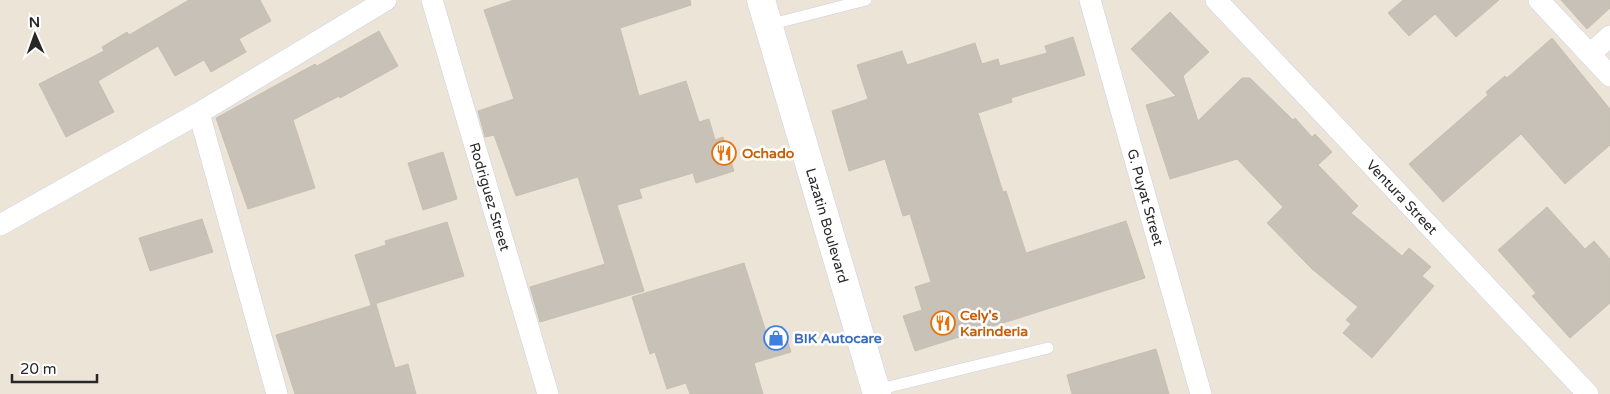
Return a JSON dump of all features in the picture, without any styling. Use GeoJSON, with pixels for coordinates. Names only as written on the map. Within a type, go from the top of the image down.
{"type":"FeatureCollection","features":[{"type":"Feature","properties":{"kind":"main road","name":"Lazatin Boulevard"},"geometry":{"type":"LineString","coordinates":[[764,13],[877,392]]}},
{"type":"Feature","properties":{"kind":"street"},"geometry":{"type":"LineString","coordinates":[[0,226],[199,113],[386,0]]}},
{"type":"Feature","properties":{"kind":"street","name":"Rodriguez Street"},"geometry":{"type":"LineString","coordinates":[[432,0],[548,394]]}},
{"type":"Feature","properties":{"kind":"street","name":"G. Puyat Street"},"geometry":{"type":"LineString","coordinates":[[1090,0],[1201,394]]}},
{"type":"Feature","properties":{"kind":"street","name":"Ventura Street"},"geometry":{"type":"LineString","coordinates":[[1216,0],[1588,394]]}},
{"type":"Feature","properties":{"kind":"street"},"geometry":{"type":"LineString","coordinates":[[1539,0],[1610,76]]}},
{"type":"Feature","properties":{"kind":"street"},"geometry":{"type":"LineString","coordinates":[[1590,54],[1610,36]]}},
{"type":"Feature","properties":{"kind":"street"},"geometry":{"type":"LineString","coordinates":[[199,113],[277,394]]}},
{"type":"Feature","properties":{"kind":"lane"},"geometry":{"type":"LineString","coordinates":[[764,13],[866,0]]}},
{"type":"Feature","properties":{"kind":"lane"},"geometry":{"type":"LineString","coordinates":[[877,392],[1048,348]]}},
{"type":"Feature","properties":{"kind":"building"},"geometry":{"type":"Polygon","coordinates":[[[189,0],[260,0],[271,21],[239,39],[246,52],[211,72],[204,60],[175,76],[158,46],[98,81],[114,112],[66,137],[39,84],[104,51],[102,47],[127,32],[129,35],[189,0]]]}},
{"type":"Feature","properties":{"kind":"building"},"geometry":{"type":"Polygon","coordinates":[[[514,0],[690,0],[691,5],[620,28],[639,96],[686,81],[699,122],[709,119],[715,140],[723,137],[734,171],[696,183],[693,173],[639,189],[642,198],[617,205],[644,291],[540,322],[530,287],[605,264],[578,177],[516,196],[494,135],[485,137],[478,111],[514,99],[484,10],[514,0]]]}},
{"type":"Feature","properties":{"kind":"building"},"geometry":{"type":"Polygon","coordinates":[[[1403,0],[1499,0],[1456,37],[1435,14],[1409,36],[1388,13],[1403,0]]]}},
{"type":"Feature","properties":{"kind":"building"},"geometry":{"type":"Polygon","coordinates":[[[1561,0],[1610,0],[1610,8],[1587,29],[1561,0]]]}},
{"type":"Feature","properties":{"kind":"building"},"geometry":{"type":"Polygon","coordinates":[[[1170,12],[1209,52],[1183,76],[1198,121],[1242,78],[1250,78],[1293,120],[1295,118],[1312,137],[1315,134],[1332,152],[1318,165],[1358,206],[1351,213],[1402,256],[1409,248],[1431,267],[1422,276],[1434,286],[1372,358],[1343,333],[1351,324],[1346,320],[1358,307],[1312,269],[1267,223],[1283,207],[1237,159],[1170,179],[1146,105],[1176,96],[1131,49],[1170,12]]]}},
{"type":"Feature","properties":{"kind":"building"},"geometry":{"type":"Polygon","coordinates":[[[379,31],[398,66],[340,98],[339,96],[293,120],[315,188],[248,209],[216,118],[315,64],[317,66],[379,31]]]}},
{"type":"Feature","properties":{"kind":"building"},"geometry":{"type":"Polygon","coordinates":[[[1073,37],[1085,75],[1011,98],[1012,102],[978,113],[1003,192],[1006,191],[1026,253],[1126,221],[1145,278],[915,351],[903,316],[922,310],[915,287],[931,282],[910,214],[903,216],[885,159],[849,171],[832,111],[868,99],[857,65],[902,51],[907,65],[975,43],[982,64],[998,59],[1000,66],[1047,53],[1045,46],[1073,37]]]}},
{"type":"Feature","properties":{"kind":"building"},"geometry":{"type":"Polygon","coordinates":[[[1552,38],[1610,109],[1610,145],[1565,184],[1521,134],[1443,202],[1409,164],[1488,95],[1486,92],[1505,76],[1507,78],[1552,38]]]}},
{"type":"Feature","properties":{"kind":"building"},"geometry":{"type":"Polygon","coordinates":[[[443,152],[457,199],[423,210],[408,163],[443,152]]]}},
{"type":"Feature","properties":{"kind":"building"},"geometry":{"type":"Polygon","coordinates":[[[1547,207],[1585,249],[1594,241],[1610,259],[1610,303],[1570,338],[1532,296],[1536,293],[1498,250],[1547,207]]]}},
{"type":"Feature","properties":{"kind":"building"},"geometry":{"type":"Polygon","coordinates":[[[202,219],[213,252],[150,271],[139,238],[202,219]]]}},
{"type":"Feature","properties":{"kind":"building"},"geometry":{"type":"Polygon","coordinates":[[[447,222],[464,276],[371,305],[355,255],[386,245],[385,241],[447,222]]]}},
{"type":"Feature","properties":{"kind":"building"},"geometry":{"type":"Polygon","coordinates":[[[744,263],[766,332],[782,326],[791,352],[754,363],[763,394],[690,394],[686,383],[667,389],[655,352],[650,354],[632,297],[744,263]]]}},
{"type":"Feature","properties":{"kind":"building"},"geometry":{"type":"Polygon","coordinates":[[[376,304],[395,368],[408,364],[416,394],[295,394],[276,335],[376,304]]]}},
{"type":"Feature","properties":{"kind":"building"},"geometry":{"type":"Polygon","coordinates":[[[1156,349],[1169,394],[1072,394],[1067,375],[1156,349]]]}},
{"type":"Feature","properties":{"kind":"place","name":"Ochado"},"geometry":{"type":"Point","coordinates":[724,153]}},
{"type":"Feature","properties":{"kind":"place","name":"Cely's Karinderia"},"geometry":{"type":"Point","coordinates":[943,323]}},
{"type":"Feature","properties":{"kind":"place","name":"BIK Autocare"},"geometry":{"type":"Point","coordinates":[776,338]}}]}
